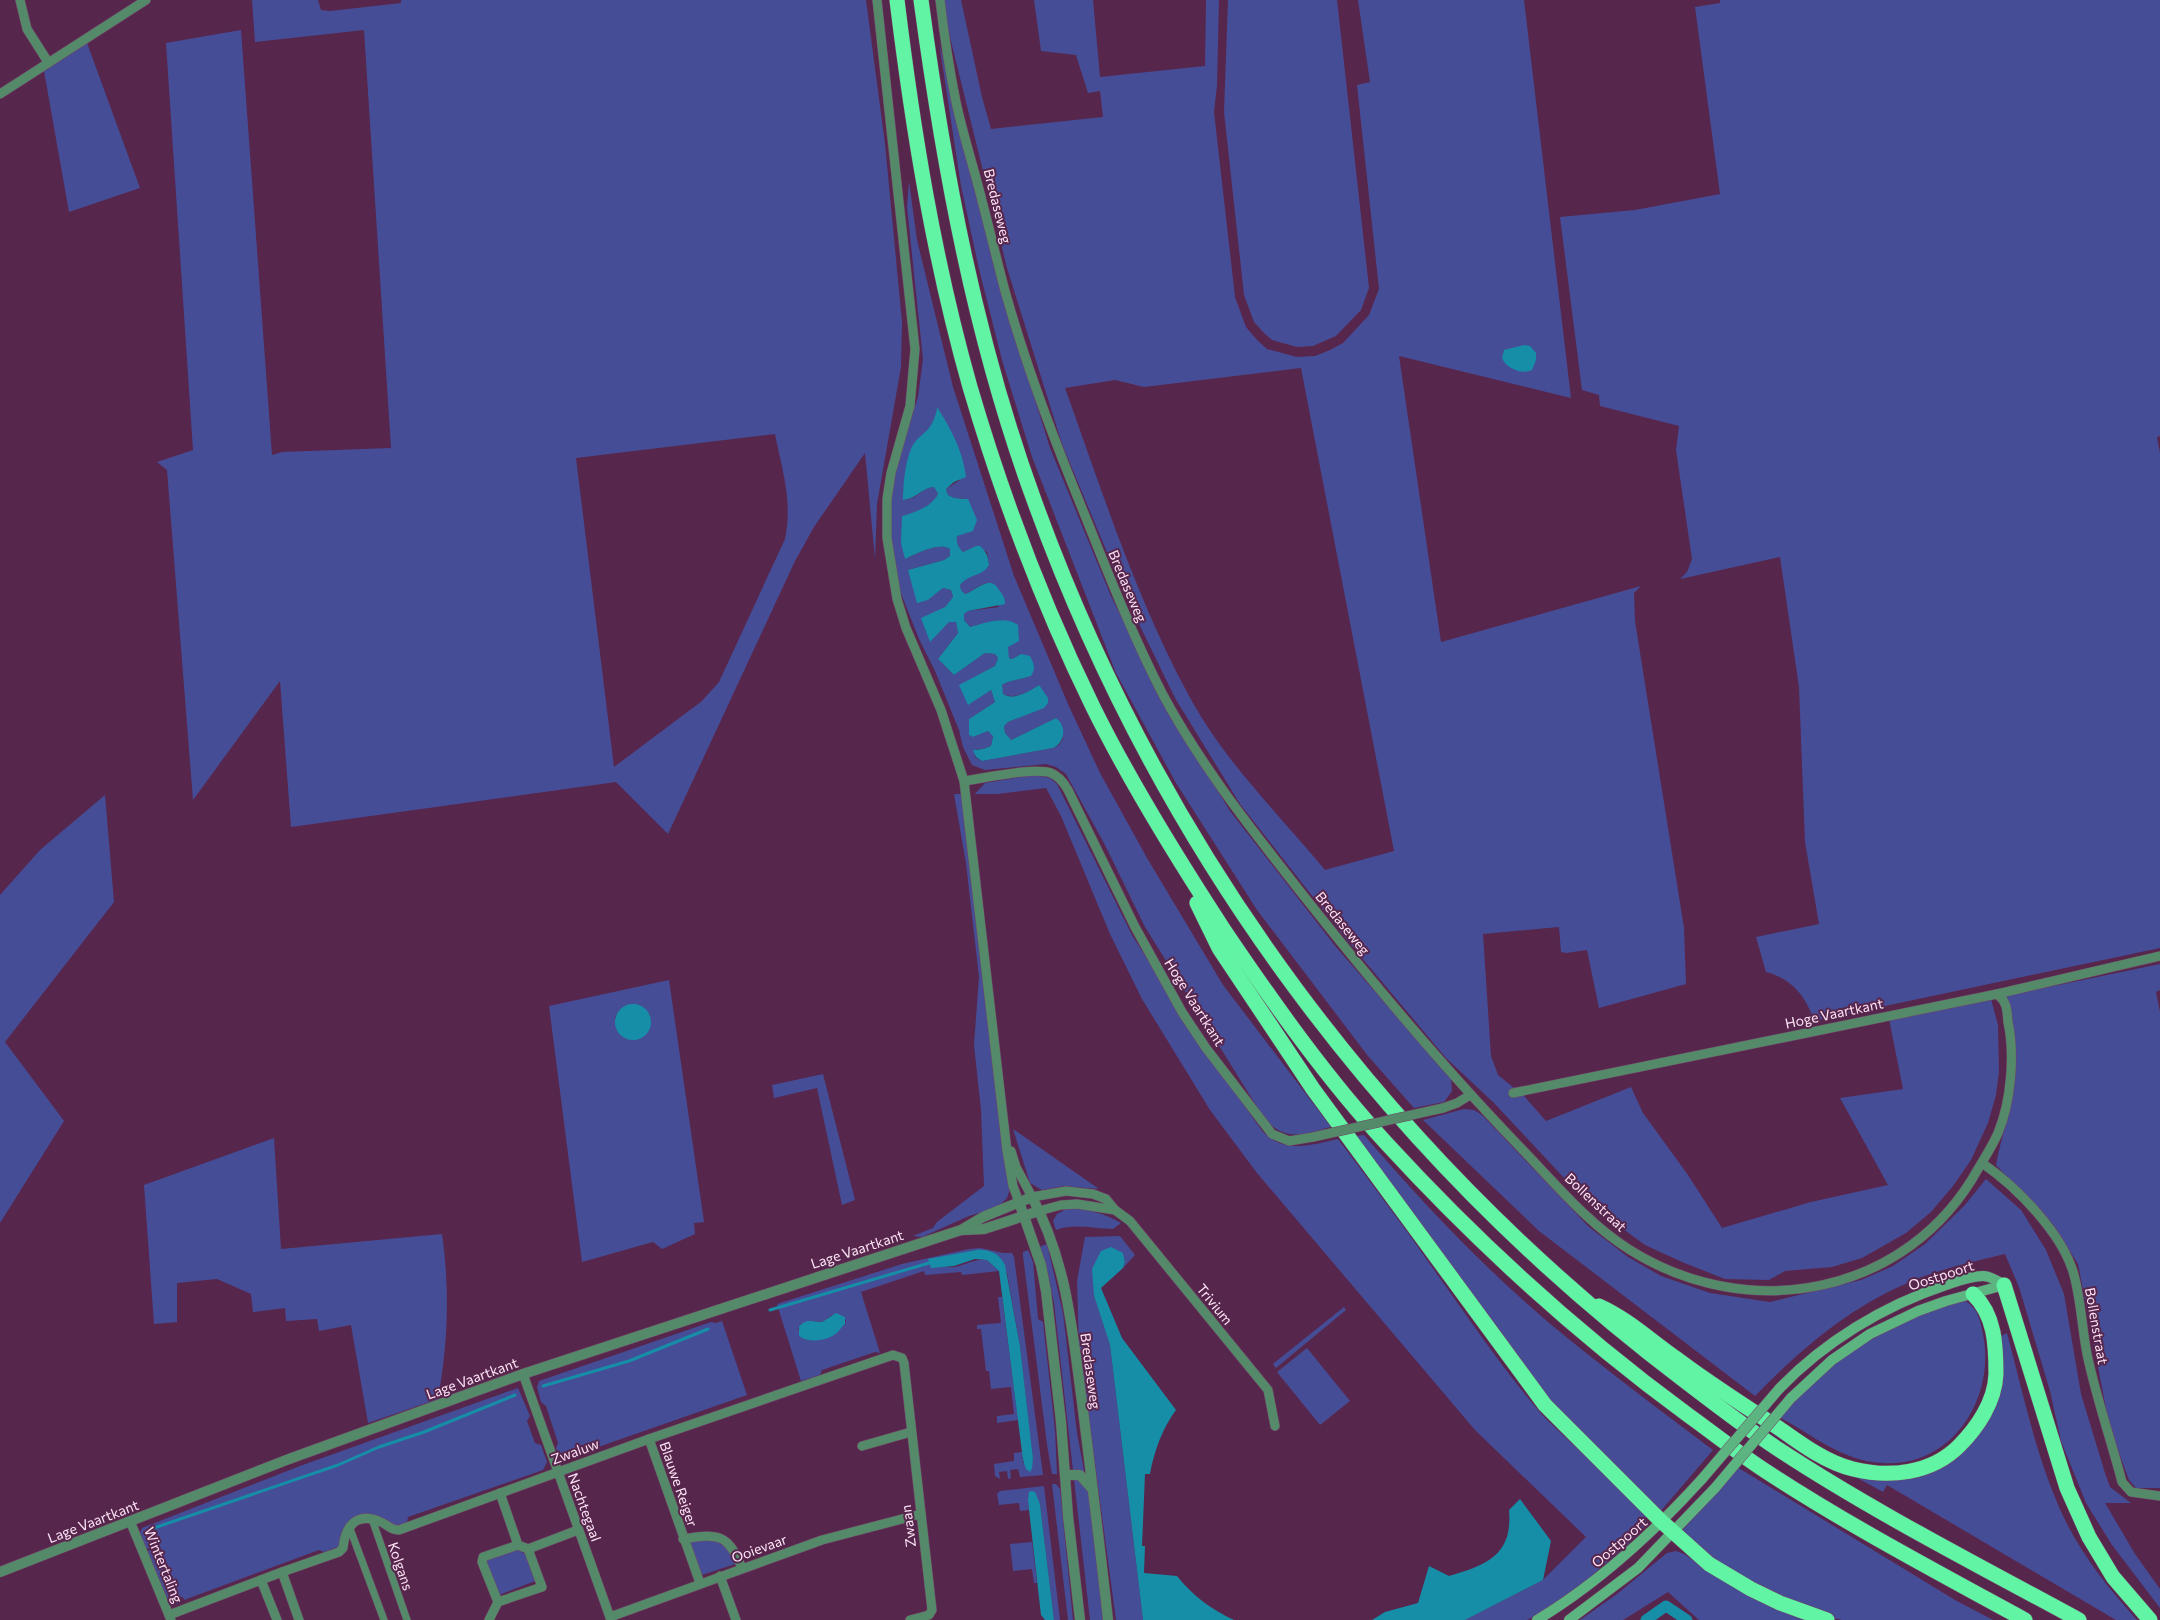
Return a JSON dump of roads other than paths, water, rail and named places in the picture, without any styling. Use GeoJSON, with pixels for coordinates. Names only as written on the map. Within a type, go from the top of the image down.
{"type":"FeatureCollection","features":[{"type":"Feature","properties":{"kind":"highway"},"geometry":{"type":"LineString","coordinates":[[897,0],[907,82],[929,216],[949,306],[991,454],[1029,559],[1090,699],[1168,844],[1219,948],[1325,1106],[1545,1405],[1668,1528],[1709,1564],[1751,1589],[1780,1603],[1827,1620]]}},
{"type":"Feature","properties":{"kind":"highway"},"geometry":{"type":"LineString","coordinates":[[921,0],[954,212],[973,297],[998,389],[1030,489],[1086,631],[1137,735],[1192,834],[1254,931],[1324,1028],[1416,1137],[1512,1236],[1581,1298],[1665,1366],[1778,1450],[1884,1513],[2079,1620]]}},
{"type":"Feature","properties":{"kind":"highway"},"geometry":{"type":"LineString","coordinates":[[1168,844],[1256,978],[1317,1059],[1385,1141],[1468,1228],[1554,1307],[1637,1377],[1761,1468],[1871,1536],[2025,1620]]}},
{"type":"Feature","properties":{"kind":"highway"},"geometry":{"type":"LineString","coordinates":[[2004,1284],[2067,1488],[2089,1537],[2113,1577],[2150,1620]]}},
{"type":"Feature","properties":{"kind":"highway"},"geometry":{"type":"LineString","coordinates":[[1581,1298],[1614,1313],[1677,1360],[1800,1442],[1851,1469],[1886,1474],[1919,1470],[1952,1453],[1973,1432],[1987,1407],[1996,1379],[1996,1350],[1993,1329],[1982,1303],[1973,1294]]}},
{"type":"Feature","properties":{"kind":"main road","name":"Oostpoort"},"geometry":{"type":"LineString","coordinates":[[1569,1620],[1615,1588],[1668,1528],[1702,1479],[1779,1389],[1822,1351],[1848,1332],[1924,1292],[1967,1278],[1984,1276],[2004,1284]]}},
{"type":"Feature","properties":{"kind":"main road","name":"Oostpoort"},"geometry":{"type":"LineString","coordinates":[[1537,1620],[1586,1588],[1625,1557],[1668,1528],[1715,1488],[1792,1398],[1832,1360],[1870,1334],[1918,1311],[2004,1284]]}},
{"type":"Feature","properties":{"kind":"street"},"geometry":{"type":"LineString","coordinates":[[20,0],[27,29],[48,62]]}},
{"type":"Feature","properties":{"kind":"street"},"geometry":{"type":"LineString","coordinates":[[0,94],[146,0]]}},
{"type":"Feature","properties":{"kind":"street","name":"Bredaseweg"},"geometry":{"type":"LineString","coordinates":[[878,0],[915,349],[914,379],[910,406],[887,499],[887,538],[897,598],[906,628],[941,710],[964,781],[1009,1169],[1041,1265],[1046,1290],[1080,1620]]}},
{"type":"Feature","properties":{"kind":"street","name":"Bredaseweg"},"geometry":{"type":"LineString","coordinates":[[940,0],[957,106],[1006,294],[1056,443],[1122,610],[1168,704],[1202,761],[1226,796],[1338,940],[1470,1095]]}},
{"type":"Feature","properties":{"kind":"street","name":"Hoge Vaartkant"},"geometry":{"type":"LineString","coordinates":[[964,781],[1037,771],[1052,773],[1058,777],[1068,790],[1135,928],[1182,1012],[1202,1042],[1272,1134],[1289,1141],[1313,1137],[1443,1108],[1457,1103],[1470,1095]]}},
{"type":"Feature","properties":{"kind":"street","name":"Hoge Vaartkant"},"geometry":{"type":"LineString","coordinates":[[1513,1093],[1998,994],[2160,956]]}},
{"type":"Feature","properties":{"kind":"street","name":"Bollenstraat"},"geometry":{"type":"LineString","coordinates":[[1470,1095],[1586,1215],[1614,1239],[1660,1266],[1697,1280],[1740,1290],[1800,1290],[1840,1281],[1881,1265],[1922,1238],[1950,1211],[1961,1197],[1998,1133],[2008,1100],[2012,1040],[2005,1002],[1998,994]]}},
{"type":"Feature","properties":{"kind":"street","name":"Bredaseweg"},"geometry":{"type":"LineString","coordinates":[[1006,1136],[1016,1167],[1054,1245],[1065,1284],[1094,1490],[1108,1620]]}},
{"type":"Feature","properties":{"kind":"street","name":"Bollenstraat"},"geometry":{"type":"LineString","coordinates":[[1982,1163],[1998,1175],[2052,1229],[2067,1252],[2074,1276],[2087,1355],[2122,1482],[2131,1492],[2160,1496]]}},
{"type":"Feature","properties":{"kind":"street","name":"Trivium"},"geometry":{"type":"LineString","coordinates":[[1032,1197],[1059,1192],[1080,1192],[1106,1199],[1115,1210],[1130,1221],[1268,1390],[1275,1426]]}},
{"type":"Feature","properties":{"kind":"street","name":"Lage Vaartkant"},"geometry":{"type":"LineString","coordinates":[[0,1572],[298,1455],[523,1374],[961,1230],[983,1217],[1032,1197]]}},
{"type":"Feature","properties":{"kind":"street"},"geometry":{"type":"LineString","coordinates":[[1039,1211],[1061,1205],[1077,1204],[1115,1210]]}},
{"type":"Feature","properties":{"kind":"street","name":"Lage Vaartkant"},"geometry":{"type":"LineString","coordinates":[[961,1230],[984,1229],[1039,1211]]}},
{"type":"Feature","properties":{"kind":"street","name":"Zwaan"},"geometry":{"type":"LineString","coordinates":[[898,1356],[902,1358],[904,1363],[932,1610],[929,1615],[910,1620]]}},
{"type":"Feature","properties":{"kind":"street","name":"Zwaluw"},"geometry":{"type":"LineString","coordinates":[[372,1520],[380,1522],[392,1530],[399,1530],[648,1439],[884,1358],[898,1356]]}},
{"type":"Feature","properties":{"kind":"street","name":"Nachtegaal"},"geometry":{"type":"LineString","coordinates":[[523,1374],[610,1619]]}},
{"type":"Feature","properties":{"kind":"street"},"geometry":{"type":"LineString","coordinates":[[862,1446],[911,1432]]}},
{"type":"Feature","properties":{"kind":"street","name":"Blauwe Reiger"},"geometry":{"type":"LineString","coordinates":[[648,1439],[700,1583]]}},
{"type":"Feature","properties":{"kind":"street"},"geometry":{"type":"LineString","coordinates":[[1065,1475],[1080,1475],[1094,1490]]}},
{"type":"Feature","properties":{"kind":"street"},"geometry":{"type":"LineString","coordinates":[[500,1493],[518,1545]]}},
{"type":"Feature","properties":{"kind":"street","name":"Ooievaar"},"geometry":{"type":"LineString","coordinates":[[610,1619],[700,1583],[822,1540],[921,1514]]}},
{"type":"Feature","properties":{"kind":"street"},"geometry":{"type":"LineString","coordinates":[[170,1617],[282,1572],[339,1552],[343,1548],[345,1534],[349,1526],[359,1520],[372,1520]]}},
{"type":"Feature","properties":{"kind":"street","name":"Kolgans"},"geometry":{"type":"LineString","coordinates":[[372,1520],[407,1620]]}},
{"type":"Feature","properties":{"kind":"street","name":"Wintertaling"},"geometry":{"type":"LineString","coordinates":[[130,1521],[170,1617]]}},
{"type":"Feature","properties":{"kind":"street"},"geometry":{"type":"LineString","coordinates":[[349,1526],[384,1620]]}},
{"type":"Feature","properties":{"kind":"street"},"geometry":{"type":"LineString","coordinates":[[498,1602],[482,1562],[483,1557],[518,1545],[528,1548],[578,1530]]}},
{"type":"Feature","properties":{"kind":"street","name":"Blauwe Reiger"},"geometry":{"type":"LineString","coordinates":[[683,1539],[707,1535],[722,1538],[734,1548],[742,1568]]}},
{"type":"Feature","properties":{"kind":"street"},"geometry":{"type":"LineString","coordinates":[[489,1620],[498,1602],[542,1586],[528,1548]]}},
{"type":"Feature","properties":{"kind":"street"},"geometry":{"type":"LineString","coordinates":[[282,1572],[299,1620]]}},
{"type":"Feature","properties":{"kind":"street"},"geometry":{"type":"LineString","coordinates":[[720,1576],[736,1620]]}},
{"type":"Feature","properties":{"kind":"street"},"geometry":{"type":"LineString","coordinates":[[262,1580],[277,1620]]}},
{"type":"Feature","properties":{"kind":"waterway"},"geometry":{"type":"LineString","coordinates":[[770,1310],[929,1263]]}},
{"type":"Feature","properties":{"kind":"waterway"},"geometry":{"type":"LineString","coordinates":[[543,1386],[629,1361],[708,1329]]}},
{"type":"Feature","properties":{"kind":"waterway"},"geometry":{"type":"LineString","coordinates":[[151,1529],[338,1465],[379,1447],[424,1432],[515,1395]]}},
{"type":"Feature","properties":{"kind":"waterway"},"geometry":{"type":"LineString","coordinates":[[1646,1620],[1666,1606],[1687,1620]]}}]}
